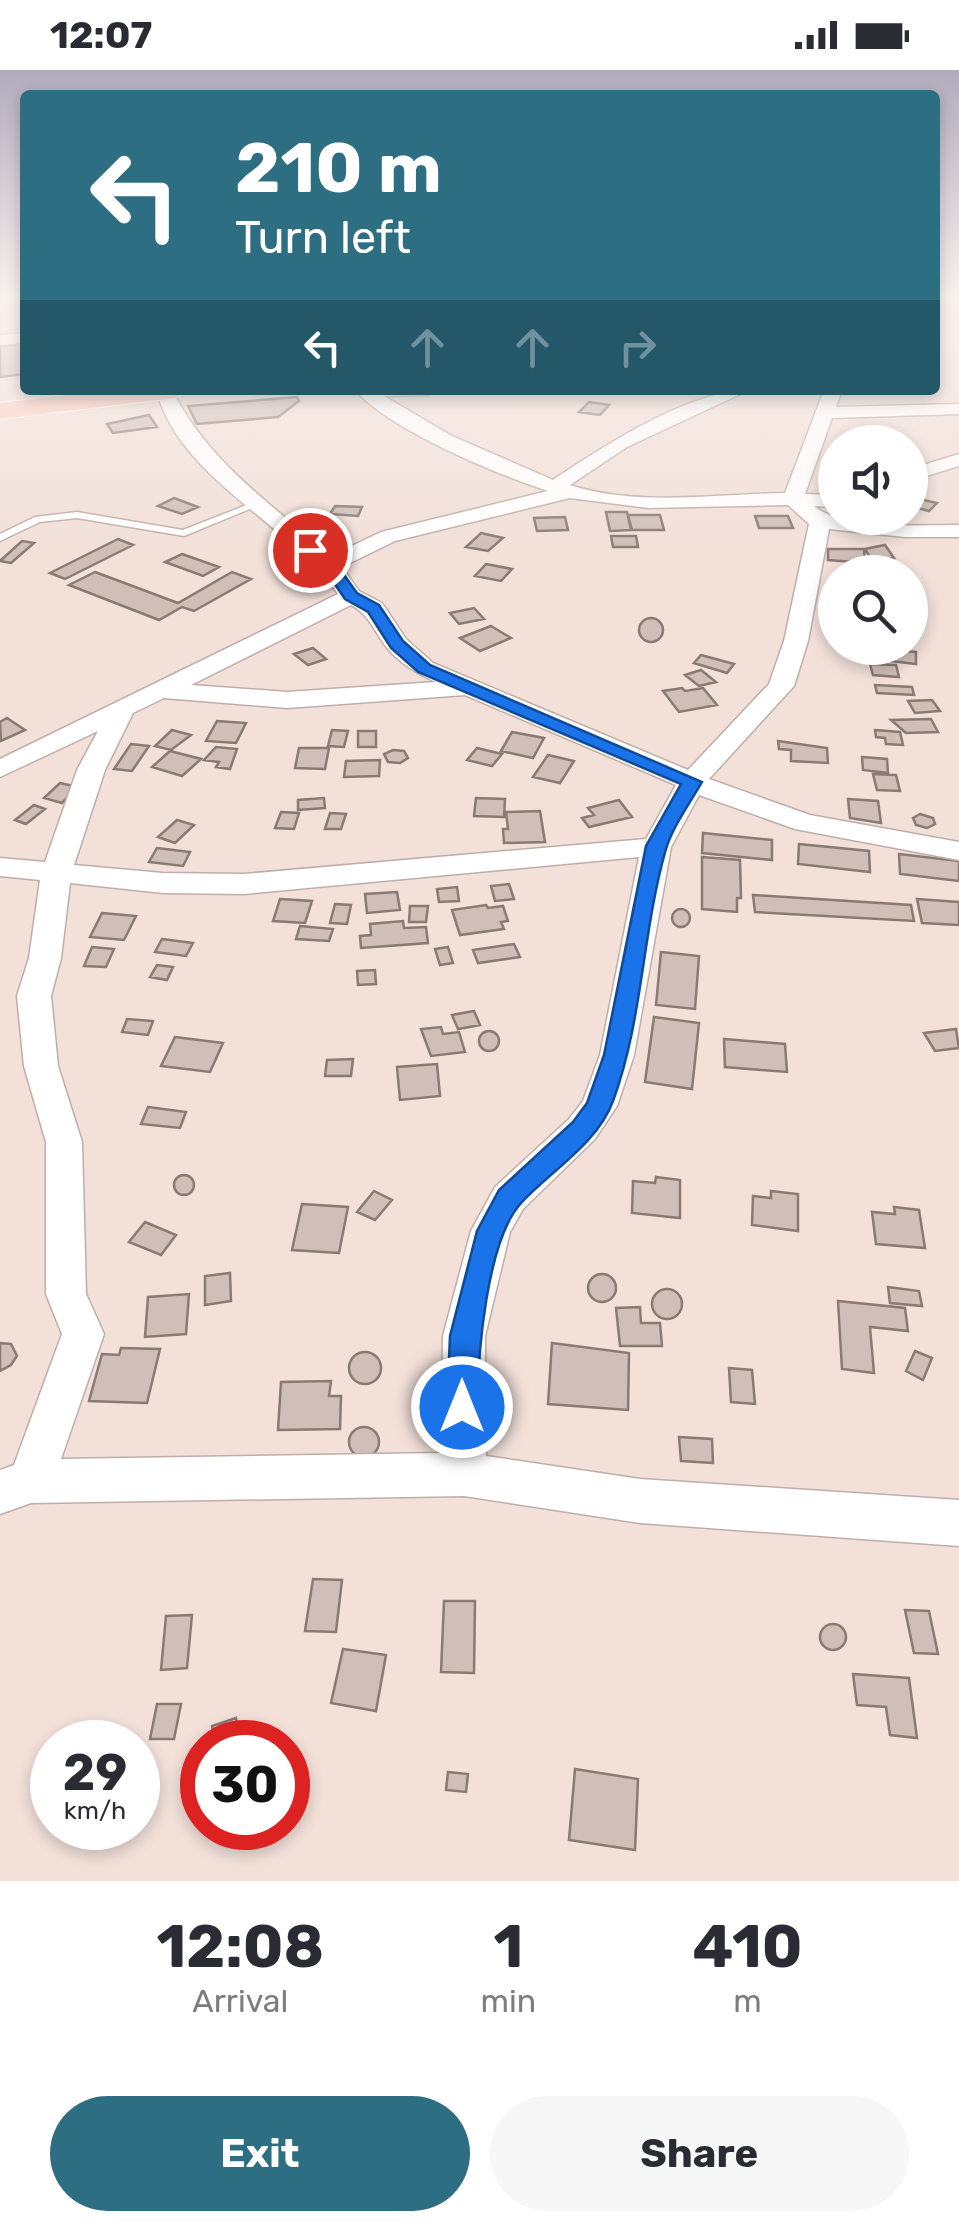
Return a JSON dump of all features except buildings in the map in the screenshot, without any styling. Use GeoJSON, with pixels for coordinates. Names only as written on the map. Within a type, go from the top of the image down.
{"type":"FeatureCollection","features":[{"type":"Feature","properties":{"kind":"main road"},"geometry":{"type":"LineString","coordinates":[[0,411],[131,395]]}},
{"type":"Feature","properties":{"kind":"street"},"geometry":{"type":"LineString","coordinates":[[166,395],[178,422],[204,455],[329,565],[351,596],[374,608],[397,644],[424,668],[692,782],[806,824],[959,851]]}},
{"type":"Feature","properties":{"kind":"street"},"geometry":{"type":"LineString","coordinates":[[371,395],[412,424],[560,490],[646,502],[793,499],[818,508]]}},
{"type":"Feature","properties":{"kind":"street"},"geometry":{"type":"LineString","coordinates":[[329,565],[388,536],[560,490],[630,437],[731,395]]}},
{"type":"Feature","properties":{"kind":"street"},"geometry":{"type":"LineString","coordinates":[[793,499],[831,395]]}},
{"type":"Feature","properties":{"kind":"street"},"geometry":{"type":"LineString","coordinates":[[823,413],[959,409]]}},
{"type":"Feature","properties":{"kind":"street"},"geometry":{"type":"LineString","coordinates":[[928,469],[959,460]]}},
{"type":"Feature","properties":{"kind":"street"},"geometry":{"type":"LineString","coordinates":[[928,531],[959,531]]}},
{"type":"Feature","properties":{"kind":"street"},"geometry":{"type":"LineString","coordinates":[[291,535],[388,536]]}},
{"type":"Feature","properties":{"kind":"street"},"geometry":{"type":"LineString","coordinates":[[464,1474],[461,1373],[469,1308],[485,1249],[508,1198],[582,1128],[599,1106],[616,1055],[656,846],[692,782],[781,686],[821,535]]}},
{"type":"Feature","properties":{"kind":"street"},"geometry":{"type":"LineString","coordinates":[[0,769],[351,596]]}},
{"type":"Feature","properties":{"kind":"street"},"geometry":{"type":"LineString","coordinates":[[163,690],[287,700],[465,687]]}},
{"type":"Feature","properties":{"kind":"street"},"geometry":{"type":"LineString","coordinates":[[122,710],[91,770],[56,874],[33,1015],[41,1066],[64,1142],[66,1294],[83,1334],[16,1486],[464,1474],[640,1502],[959,1523]]}},
{"type":"Feature","properties":{"kind":"street"},"geometry":{"type":"LineString","coordinates":[[0,867],[164,883],[244,884],[656,846]]}},
{"type":"Feature","properties":{"kind":"lane"},"geometry":{"type":"LineString","coordinates":[[0,538],[38,519],[77,515],[184,533],[257,504]]}},
{"type":"Feature","properties":{"kind":"route"},"geometry":{"type":"LineString","coordinates":[[310,550],[329,565],[351,596],[374,608],[397,644],[424,668],[692,782],[656,846],[616,1055],[599,1106],[582,1128],[508,1198],[491,1231],[464,1336],[462,1407]]}}]}
